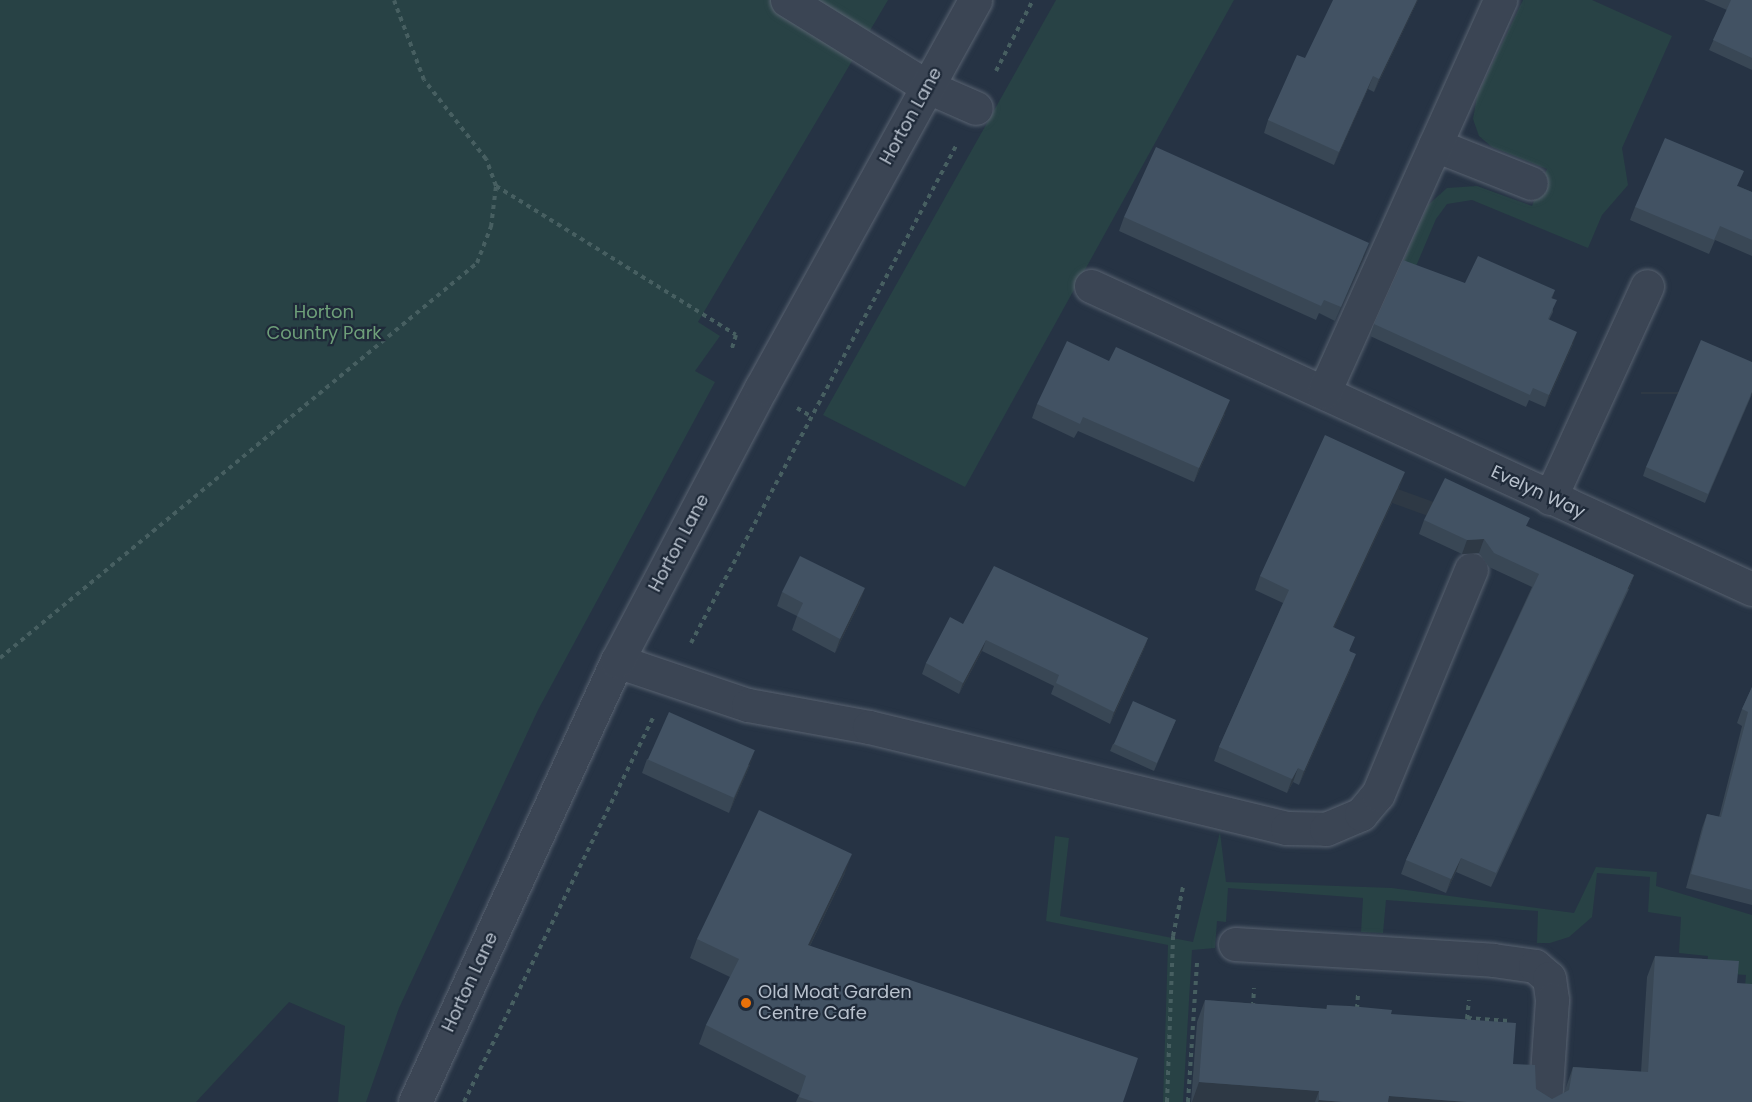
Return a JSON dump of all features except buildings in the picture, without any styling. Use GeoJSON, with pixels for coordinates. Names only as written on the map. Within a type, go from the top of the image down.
{"type":"FeatureCollection","features":[{"type":"Feature","properties":{"kind":"street"},"geometry":{"type":"LineString","coordinates":[[788,0],[928,87],[976,108]]}},
{"type":"Feature","properties":{"kind":"street","name":"Horton Lane"},"geometry":{"type":"LineString","coordinates":[[415,1102],[617,662],[761,388],[975,0]]}},
{"type":"Feature","properties":{"kind":"street"},"geometry":{"type":"LineString","coordinates":[[1324,392],[1500,0]]}},
{"type":"Feature","properties":{"kind":"street"},"geometry":{"type":"LineString","coordinates":[[1435,145],[1531,183]]}},
{"type":"Feature","properties":{"kind":"street","name":"Evelyn Way"},"geometry":{"type":"LineString","coordinates":[[1091,286],[1752,589]]}},
{"type":"Feature","properties":{"kind":"street"},"geometry":{"type":"LineString","coordinates":[[1550,498],[1647,286]]}},
{"type":"Feature","properties":{"kind":"street"},"geometry":{"type":"LineString","coordinates":[[617,662],[748,705],[869,727],[1278,826],[1326,829],[1361,814],[1378,794],[1472,570]]}},
{"type":"Feature","properties":{"kind":"street"},"geometry":{"type":"LineString","coordinates":[[1235,944],[1525,963],[1549,978],[1552,1000],[1545,1102]]}},
{"type":"Feature","properties":{"kind":"path"},"geometry":{"type":"LineString","coordinates":[[0,658],[477,263],[491,227],[496,186],[486,159],[424,80],[394,0]]}},
{"type":"Feature","properties":{"kind":"path"},"geometry":{"type":"LineString","coordinates":[[464,1102],[671,681],[1033,0]]}},
{"type":"Feature","properties":{"kind":"path"},"geometry":{"type":"LineString","coordinates":[[496,186],[736,335],[727,361]]}},
{"type":"Feature","properties":{"kind":"path"},"geometry":{"type":"LineString","coordinates":[[794,406],[812,417]]}},
{"type":"Feature","properties":{"kind":"path"},"geometry":{"type":"LineString","coordinates":[[1167,1102],[1173,943],[1183,887]]}},
{"type":"Feature","properties":{"kind":"path"},"geometry":{"type":"LineString","coordinates":[[1188,1102],[1198,954],[1222,954],[1229,944],[1235,944]]}},
{"type":"Feature","properties":{"kind":"green space","name":"Horton Country Park"},"geometry":{"type":"Polygon","coordinates":[[[0,0],[888,0],[698,322],[720,336],[695,371],[715,382],[538,710],[399,1008],[366,1102],[338,1102],[345,1026],[289,1002],[196,1102],[0,1102],[0,0]]]}},
{"type":"Feature","properties":{"kind":"green space"},"geometry":{"type":"Polygon","coordinates":[[[1056,0],[1234,0],[965,487],[823,415],[1056,0]]]}},
{"type":"Feature","properties":{"kind":"green space"},"geometry":{"type":"Polygon","coordinates":[[[1523,0],[1592,0],[1672,36],[1622,148],[1628,185],[1602,215],[1588,248],[1472,200],[1447,204],[1436,219],[1414,271],[1402,264],[1428,205],[1447,188],[1477,186],[1532,206],[1547,169],[1492,147],[1479,136],[1473,119],[1477,96],[1523,0]]]}},
{"type":"Feature","properties":{"kind":"green space"},"geometry":{"type":"Polygon","coordinates":[[[1220,832],[1226,882],[1392,888],[1574,913],[1596,867],[1657,872],[1656,886],[1752,915],[1752,996],[1744,996],[1746,975],[1706,972],[1708,956],[1679,953],[1681,917],[1648,912],[1650,877],[1597,873],[1592,917],[1569,937],[1550,943],[1537,943],[1538,911],[1386,900],[1383,933],[1361,932],[1363,898],[1228,888],[1226,922],[1217,921],[1215,948],[1192,950],[1183,1102],[1163,1102],[1168,945],[1046,921],[1055,836],[1069,838],[1060,916],[1193,942],[1220,832]]]}},
{"type":"Feature","properties":{"kind":"place","name":"Old Moat Garden Centre Cafe"},"geometry":{"type":"Point","coordinates":[746,1003]}}]}
